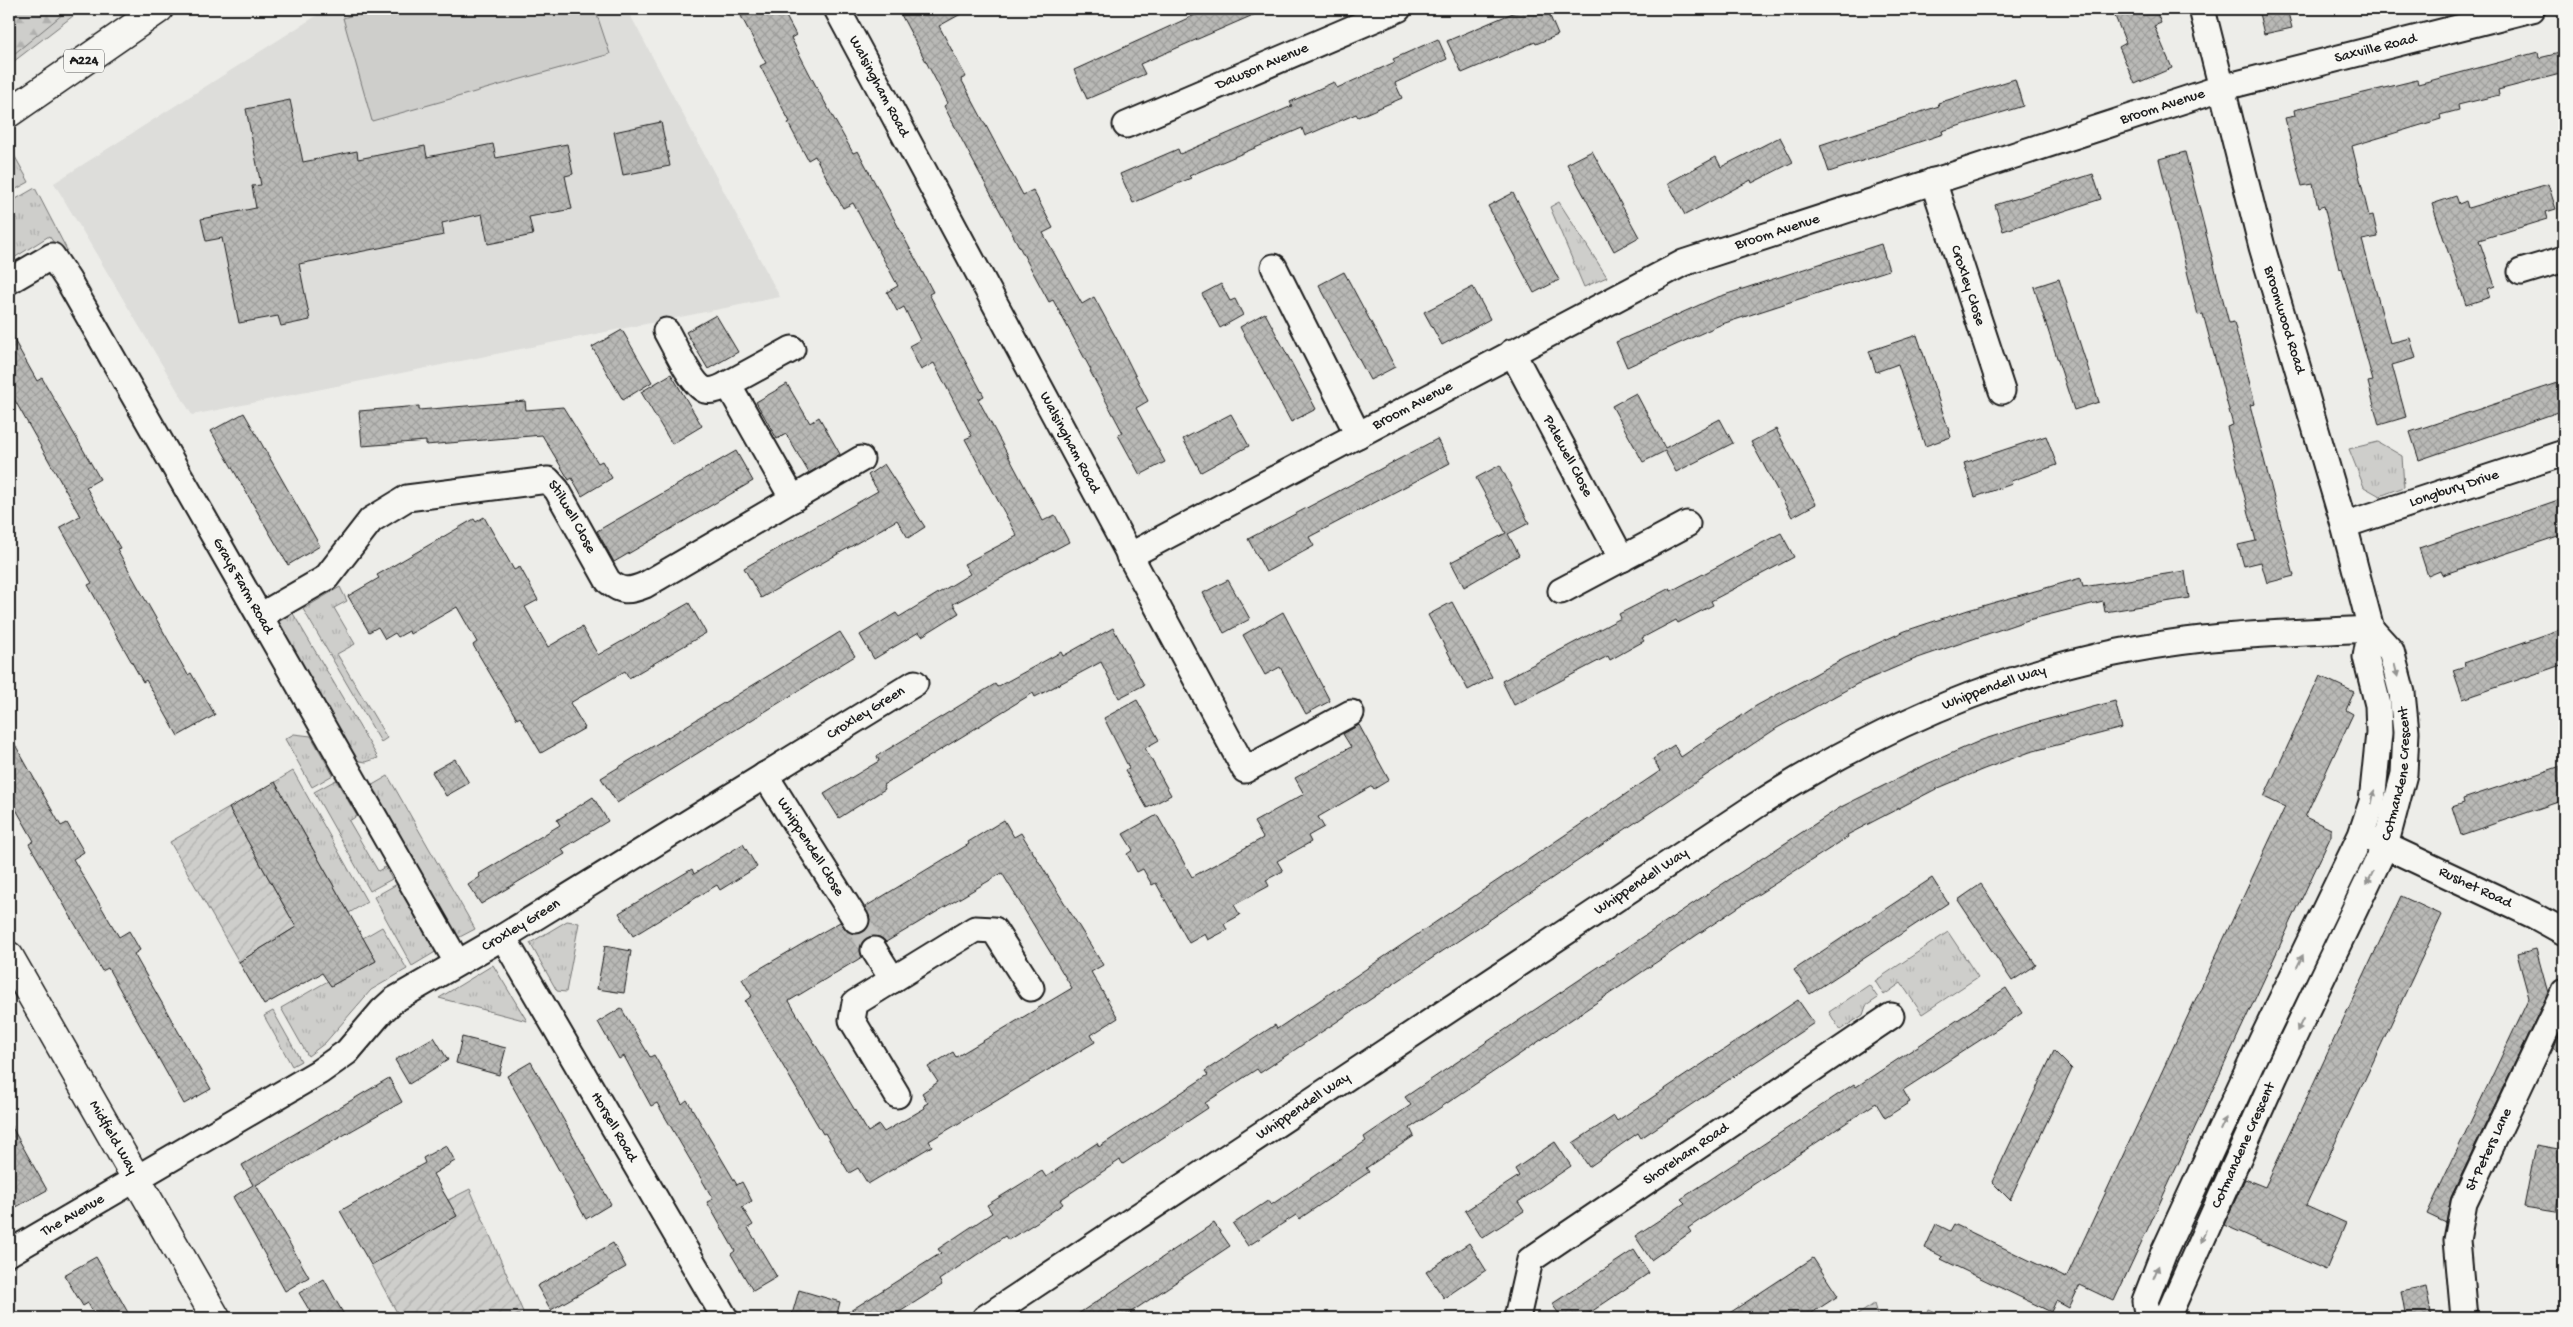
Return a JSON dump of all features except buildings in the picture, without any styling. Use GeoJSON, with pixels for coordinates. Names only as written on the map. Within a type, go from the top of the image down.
{"type":"FeatureCollection","features":[{"type":"Feature","properties":{"kind":"street","name":"A224"},"geometry":{"type":"LineString","coordinates":[[9,113],[159,9]]}},
{"type":"Feature","properties":{"kind":"street","name":"Walsingham Road"},"geometry":{"type":"LineString","coordinates":[[837,9],[1245,770],[1351,713]]}},
{"type":"Feature","properties":{"kind":"street","name":"Dawson Avenue"},"geometry":{"type":"LineString","coordinates":[[1126,125],[1398,9]]}},
{"type":"Feature","properties":{"kind":"street","name":"Broomwood Road"},"geometry":{"type":"LineString","coordinates":[[2202,9],[2262,247],[2344,525],[2371,629]]}},
{"type":"Feature","properties":{"kind":"street","name":"Saxville Road"},"geometry":{"type":"LineString","coordinates":[[2221,88],[2532,9]]}},
{"type":"Feature","properties":{"kind":"street","name":"Broom Avenue"},"geometry":{"type":"LineString","coordinates":[[1129,556],[1683,263],[2221,88]]}},
{"type":"Feature","properties":{"kind":"street","name":"Croxley Close"},"geometry":{"type":"LineString","coordinates":[[1932,181],[2002,391]]}},
{"type":"Feature","properties":{"kind":"street","name":"Grays Farm Road"},"geometry":{"type":"LineString","coordinates":[[9,281],[52,256],[68,280],[457,962]]}},
{"type":"Feature","properties":{"kind":"street"},"geometry":{"type":"LineString","coordinates":[[2521,272],[2564,259]]}},
{"type":"Feature","properties":{"kind":"street","name":"Broom Avenue"},"geometry":{"type":"LineString","coordinates":[[1274,267],[1358,435]]}},
{"type":"Feature","properties":{"kind":"street"},"geometry":{"type":"LineString","coordinates":[[666,331],[695,382],[705,390],[717,390],[792,349]]}},
{"type":"Feature","properties":{"kind":"street","name":"Palewell Close"},"geometry":{"type":"LineString","coordinates":[[1512,352],[1622,558]]}},
{"type":"Feature","properties":{"kind":"street"},"geometry":{"type":"LineString","coordinates":[[728,384],[793,499]]}},
{"type":"Feature","properties":{"kind":"street","name":"Longbury Drive"},"geometry":{"type":"LineString","coordinates":[[2344,525],[2564,453]]}},
{"type":"Feature","properties":{"kind":"street","name":"Stilwell Close"},"geometry":{"type":"LineString","coordinates":[[260,616],[326,578],[371,520],[407,498],[548,480],[557,490],[608,581],[619,590],[630,591],[645,585],[861,459]]}},
{"type":"Feature","properties":{"kind":"street"},"geometry":{"type":"LineString","coordinates":[[1561,590],[1687,524]]}},
{"type":"Feature","properties":{"kind":"street","name":"Cotmandene Crescent"},"geometry":{"type":"LineString","coordinates":[[2148,1318],[2145,1301],[2164,1252],[2262,1040],[2361,835],[2372,802],[2379,733],[2378,705],[2366,658],[2371,629]]}},
{"type":"Feature","properties":{"kind":"street","name":"Cotmandene Crescent"},"geometry":{"type":"LineString","coordinates":[[2163,1318],[2170,1311],[2275,1076],[2386,846],[2404,774],[2406,732],[2402,693],[2391,651],[2371,629]]}},
{"type":"Feature","properties":{"kind":"street","name":"Whippendell Way"},"geometry":{"type":"LineString","coordinates":[[985,1318],[1756,805],[1810,771],[1863,742],[1972,694],[2082,661],[2202,639],[2371,629]]}},
{"type":"Feature","properties":{"kind":"street","name":"Croxley Green"},"geometry":{"type":"LineString","coordinates":[[136,1178],[334,1062],[347,1052],[382,1011],[394,1000],[503,937],[916,683]]}},
{"type":"Feature","properties":{"kind":"street","name":"Whippendell Close"},"geometry":{"type":"LineString","coordinates":[[764,775],[856,920]]}},
{"type":"Feature","properties":{"kind":"street"},"geometry":{"type":"LineString","coordinates":[[2361,835],[2386,846]]}},
{"type":"Feature","properties":{"kind":"street","name":"Rushet Road"},"geometry":{"type":"LineString","coordinates":[[2386,846],[2535,916],[2564,932]]}},
{"type":"Feature","properties":{"kind":"street"},"geometry":{"type":"LineString","coordinates":[[896,1095],[852,1020],[855,1003],[975,929],[994,930],[1031,988]]}},
{"type":"Feature","properties":{"kind":"street","name":"Horsell Road"},"geometry":{"type":"LineString","coordinates":[[503,937],[725,1318]]}},
{"type":"Feature","properties":{"kind":"street"},"geometry":{"type":"LineString","coordinates":[[874,950],[893,980]]}},
{"type":"Feature","properties":{"kind":"street","name":"Midfield Way"},"geometry":{"type":"LineString","coordinates":[[9,956],[216,1318]]}},
{"type":"Feature","properties":{"kind":"street","name":"St Peters Lane"},"geometry":{"type":"LineString","coordinates":[[2464,1318],[2457,1240],[2464,1203],[2564,992]]}},
{"type":"Feature","properties":{"kind":"street","name":"Shoreham Road"},"geometry":{"type":"LineString","coordinates":[[1517,1318],[1530,1260],[1891,1016]]}},
{"type":"Feature","properties":{"kind":"street","name":"The Avenue"},"geometry":{"type":"LineString","coordinates":[[9,1253],[136,1178]]}},
{"type":"Feature","properties":{"kind":"shaded area"},"geometry":{"type":"Polygon","coordinates":[[[327,9],[627,9],[780,297],[192,415],[54,183],[327,9]]]}},
{"type":"Feature","properties":{"kind":"green space"},"geometry":{"type":"Polygon","coordinates":[[[9,9],[82,9],[9,65],[9,9]]]}},
{"type":"Feature","properties":{"kind":"green space"},"geometry":{"type":"Polygon","coordinates":[[[9,9],[69,9],[9,58],[9,9]]]}},
{"type":"Feature","properties":{"kind":"green space"},"geometry":{"type":"Polygon","coordinates":[[[374,9],[595,9],[610,54],[372,121],[343,18],[374,9]]]}},
{"type":"Feature","properties":{"kind":"green space"},"geometry":{"type":"Polygon","coordinates":[[[9,146],[29,182],[9,193],[9,146]]]}},
{"type":"Feature","properties":{"kind":"green space"},"geometry":{"type":"Polygon","coordinates":[[[35,188],[67,250],[62,254],[49,236],[9,261],[9,203],[35,188]]]}},
{"type":"Feature","properties":{"kind":"green space"},"geometry":{"type":"Polygon","coordinates":[[[1559,202],[1607,277],[1584,287],[1550,207],[1559,202]]]}},
{"type":"Feature","properties":{"kind":"green space"},"geometry":{"type":"Polygon","coordinates":[[[2378,442],[2402,456],[2404,487],[2380,496],[2364,487],[2349,449],[2378,442]]]}},
{"type":"Feature","properties":{"kind":"green space"},"geometry":{"type":"Polygon","coordinates":[[[340,587],[347,601],[334,608],[355,644],[337,654],[387,738],[381,742],[303,609],[340,587]]]}},
{"type":"Feature","properties":{"kind":"green space"},"geometry":{"type":"Polygon","coordinates":[[[291,610],[378,758],[366,762],[354,760],[276,622],[278,617],[291,610]]]}},
{"type":"Feature","properties":{"kind":"green space"},"geometry":{"type":"Polygon","coordinates":[[[294,734],[311,736],[333,775],[312,787],[285,739],[294,734]]]}},
{"type":"Feature","properties":{"kind":"green space"},"geometry":{"type":"Polygon","coordinates":[[[293,771],[367,902],[349,913],[275,782],[293,771]]]}},
{"type":"Feature","properties":{"kind":"green space"},"geometry":{"type":"Polygon","coordinates":[[[388,776],[475,929],[456,939],[369,787],[388,776]]]}},
{"type":"Feature","properties":{"kind":"green space"},"geometry":{"type":"Polygon","coordinates":[[[336,780],[357,816],[349,821],[378,871],[385,867],[392,879],[370,891],[314,792],[336,780]]]}},
{"type":"Feature","properties":{"kind":"green space"},"geometry":{"type":"Polygon","coordinates":[[[229,808],[296,927],[239,962],[170,842],[229,808]]]}},
{"type":"Feature","properties":{"kind":"green space"},"geometry":{"type":"Polygon","coordinates":[[[399,883],[437,951],[412,966],[374,897],[399,883]]]}},
{"type":"Feature","properties":{"kind":"green space"},"geometry":{"type":"Polygon","coordinates":[[[567,921],[579,923],[566,992],[557,991],[530,943],[567,921]]]}},
{"type":"Feature","properties":{"kind":"green space"},"geometry":{"type":"Polygon","coordinates":[[[382,927],[407,969],[371,990],[325,1043],[308,1056],[281,1008],[328,981],[331,986],[376,961],[363,938],[382,927]]]}},
{"type":"Feature","properties":{"kind":"green space"},"geometry":{"type":"Polygon","coordinates":[[[1948,932],[1978,977],[1922,1014],[1901,983],[1884,995],[1875,981],[1948,932]]]}},
{"type":"Feature","properties":{"kind":"green space"},"geometry":{"type":"Polygon","coordinates":[[[493,965],[527,1021],[439,998],[493,965]]]}},
{"type":"Feature","properties":{"kind":"green space"},"geometry":{"type":"Polygon","coordinates":[[[1869,985],[1878,998],[1866,1006],[1863,1015],[1840,1030],[1829,1012],[1869,985]]]}},
{"type":"Feature","properties":{"kind":"green space"},"geometry":{"type":"Polygon","coordinates":[[[273,1011],[301,1061],[292,1066],[264,1016],[273,1011]]]}},
{"type":"Feature","properties":{"kind":"green space"},"geometry":{"type":"Polygon","coordinates":[[[470,1189],[523,1312],[511,1318],[400,1318],[371,1265],[457,1216],[448,1200],[470,1189]]]}},
{"type":"Feature","properties":{"kind":"green space"},"geometry":{"type":"Polygon","coordinates":[[[1874,1304],[1878,1318],[1853,1318],[1874,1304]]]}},
{"type":"Feature","properties":{"kind":"green space"},"geometry":{"type":"Polygon","coordinates":[[[1929,1309],[1949,1318],[1915,1318],[1914,1313],[1920,1317],[1927,1313],[1929,1309]]]}},
{"type":"Feature","properties":{"kind":"tunnel"},"geometry":{"type":"LineString","coordinates":[[856,920],[874,950]]}}]}
